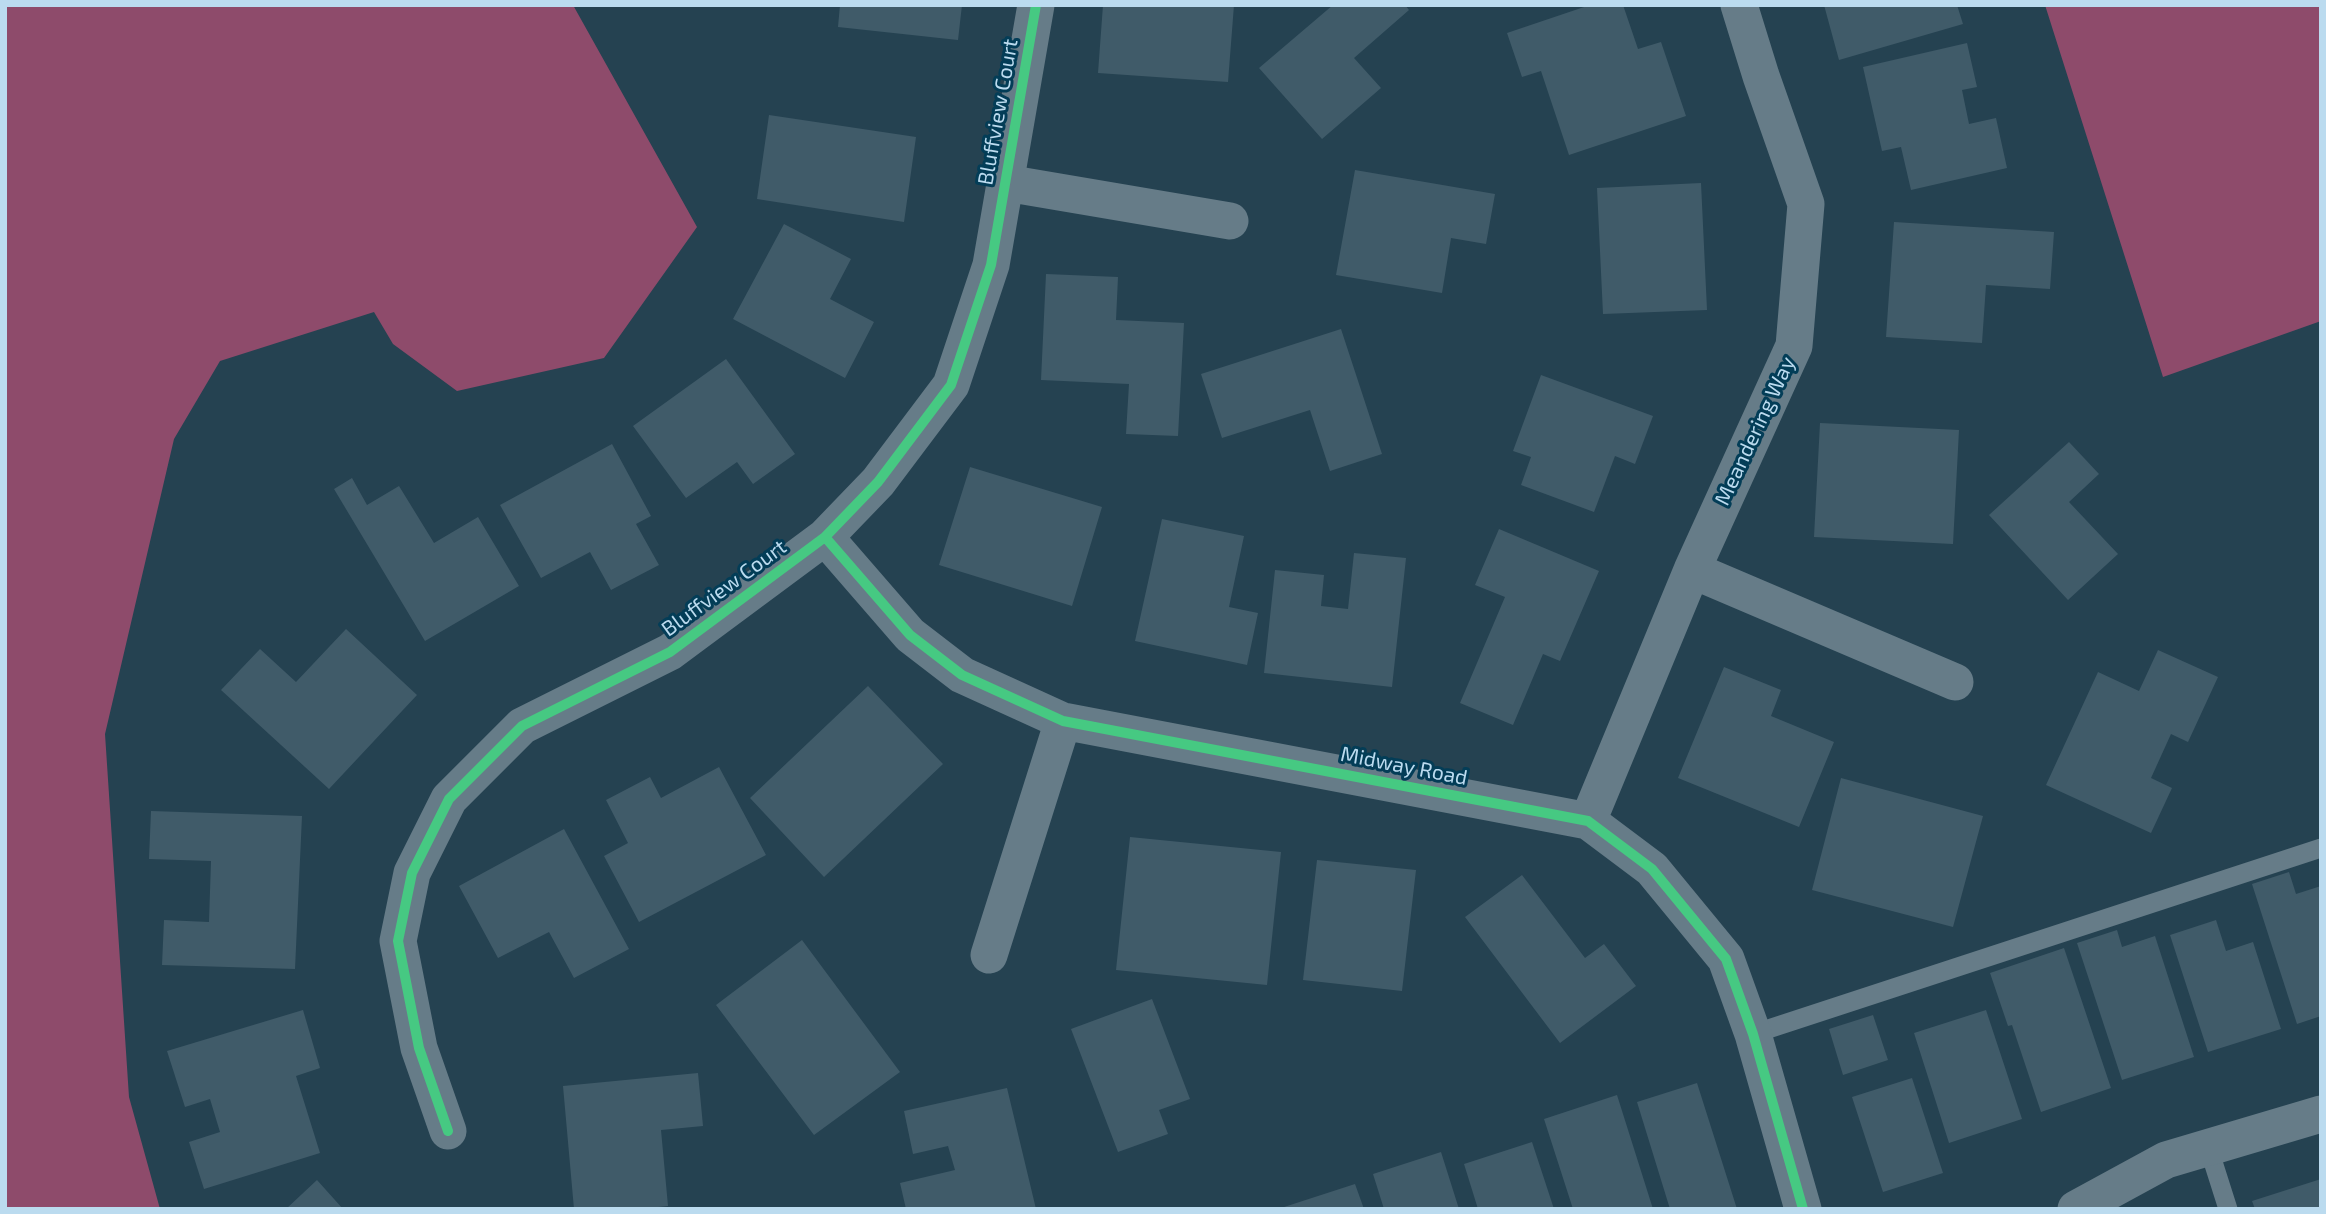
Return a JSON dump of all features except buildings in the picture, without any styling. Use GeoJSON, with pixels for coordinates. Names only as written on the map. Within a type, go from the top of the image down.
{"type":"FeatureCollection","features":[{"type":"Feature","properties":{"kind":"street","name":"Bluffview Court"},"geometry":{"type":"LineString","coordinates":[[448,1131],[419,1048],[398,941],[412,873],[449,799],[522,726],[670,652],[825,537],[878,482],[951,385],[991,265],[1036,5]]}},
{"type":"Feature","properties":{"kind":"street","name":"Meandering Way"},"geometry":{"type":"LineString","coordinates":[[1587,821],[1692,570],[1794,346],[1806,204],[1739,5]]}},
{"type":"Feature","properties":{"kind":"street","name":"Bluffview Court"},"geometry":{"type":"LineString","coordinates":[[1006,183],[1230,221]]}},
{"type":"Feature","properties":{"kind":"street","name":"Midway Road"},"geometry":{"type":"LineString","coordinates":[[825,537],[910,635],[962,676],[1063,721],[1587,821],[1653,869],[1726,959],[1753,1034],[1803,1209]]}},
{"type":"Feature","properties":{"kind":"street"},"geometry":{"type":"LineString","coordinates":[[1692,570],[1955,682]]}},
{"type":"Feature","properties":{"kind":"street"},"geometry":{"type":"LineString","coordinates":[[989,956],[1063,721]]}},
{"type":"Feature","properties":{"kind":"street"},"geometry":{"type":"LineString","coordinates":[[2076,1209],[2166,1160],[2321,1114]]}},
{"type":"Feature","properties":{"kind":"lane"},"geometry":{"type":"LineString","coordinates":[[1753,1034],[2321,848]]}},
{"type":"Feature","properties":{"kind":"lane"},"geometry":{"type":"LineString","coordinates":[[2208,1146],[2228,1209]]}},
{"type":"Feature","properties":{"kind":"shaded area"},"geometry":{"type":"Polygon","coordinates":[[[5,5],[573,5],[697,227],[604,358],[457,391],[393,344],[374,312],[220,361],[174,439],[105,734],[129,1097],[160,1209],[5,1209],[5,5]]]}},
{"type":"Feature","properties":{"kind":"shaded area"},"geometry":{"type":"Polygon","coordinates":[[[2045,5],[2321,5],[2321,321],[2163,377],[2045,5]]]}},
{"type":"Feature","properties":{"kind":"cycle path"},"geometry":{"type":"LineString","coordinates":[[448,1131],[419,1048],[398,941],[412,873],[449,799],[522,726],[670,652],[825,537],[878,482],[951,385],[991,265],[1036,5]]}},
{"type":"Feature","properties":{"kind":"cycle path"},"geometry":{"type":"LineString","coordinates":[[825,537],[910,635],[962,675],[1063,721],[1588,821],[1652,869],[1726,959],[1753,1034],[1803,1209]]}}]}
